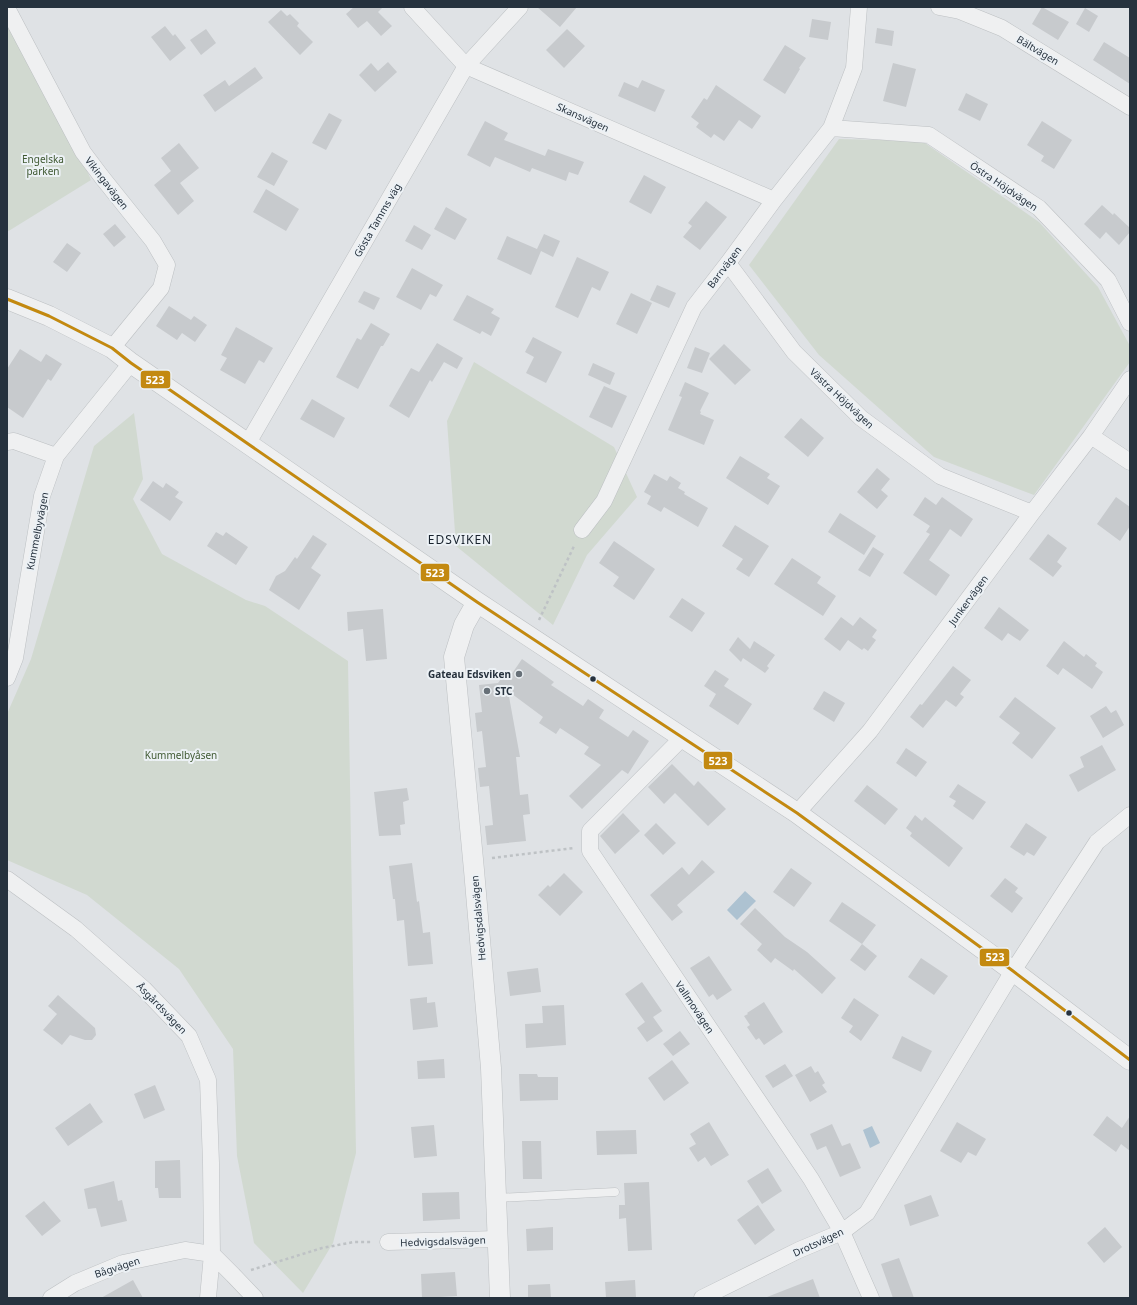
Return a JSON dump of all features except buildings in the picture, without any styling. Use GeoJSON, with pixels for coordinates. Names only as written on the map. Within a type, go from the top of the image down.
{"type":"FeatureCollection","features":[{"type":"Feature","properties":{"kind":"street","name":"Skansvägen"},"geometry":{"type":"LineString","coordinates":[[412,7],[466,66],[774,200]]}},
{"type":"Feature","properties":{"kind":"street","name":"Gösta Tamms väg"},"geometry":{"type":"LineString","coordinates":[[248,443],[466,66],[520,7]]}},
{"type":"Feature","properties":{"kind":"street","name":"Barrvägen"},"geometry":{"type":"LineString","coordinates":[[582,530],[604,501],[694,307],[774,200],[831,128],[854,68],[862,7]]}},
{"type":"Feature","properties":{"kind":"street","name":"Bältvägen"},"geometry":{"type":"LineString","coordinates":[[939,7],[960,11],[1002,28],[1130,107]]}},
{"type":"Feature","properties":{"kind":"street","name":"Vikingavägen"},"geometry":{"type":"LineString","coordinates":[[7,8],[83,152],[153,241],[167,265],[161,288],[112,348]]}},
{"type":"Feature","properties":{"kind":"street","name":"Östra Höjdvägen"},"geometry":{"type":"LineString","coordinates":[[831,128],[929,136],[1039,208],[1108,280],[1130,323]]}},
{"type":"Feature","properties":{"kind":"street","name":"Västra Höjdvägen"},"geometry":{"type":"LineString","coordinates":[[728,263],[794,352],[861,418],[940,476],[1032,513]]}},
{"type":"Feature","properties":{"kind":"street"},"geometry":{"type":"LineString","coordinates":[[7,299],[49,316],[112,348],[130,363],[478,602],[796,813],[1013,971],[1130,1060]]}},
{"type":"Feature","properties":{"kind":"street","name":"Kummelbyvägen"},"geometry":{"type":"LineString","coordinates":[[7,678],[15,658],[42,496],[56,456],[130,363]]}},
{"type":"Feature","properties":{"kind":"street","name":"Junkervägen"},"geometry":{"type":"LineString","coordinates":[[796,813],[870,731],[1032,513],[1092,436],[1130,379]]}},
{"type":"Feature","properties":{"kind":"street"},"geometry":{"type":"LineString","coordinates":[[1092,436],[1130,462]]}},
{"type":"Feature","properties":{"kind":"street"},"geometry":{"type":"LineString","coordinates":[[7,442],[14,441],[56,456]]}},
{"type":"Feature","properties":{"kind":"street","name":"Hedvigsdalsvägen"},"geometry":{"type":"LineString","coordinates":[[478,602],[464,625],[454,657],[491,1068],[500,1298]]}},
{"type":"Feature","properties":{"kind":"street"},"geometry":{"type":"LineString","coordinates":[[590,846],[590,831],[683,737]]}},
{"type":"Feature","properties":{"kind":"street","name":"Drotsvägen"},"geometry":{"type":"LineString","coordinates":[[702,1298],[799,1250],[842,1232],[867,1213],[1013,971],[1097,842],[1130,815]]}},
{"type":"Feature","properties":{"kind":"street","name":"Vallmovägen"},"geometry":{"type":"LineString","coordinates":[[590,846],[590,851],[811,1179],[842,1232],[872,1298]]}},
{"type":"Feature","properties":{"kind":"street","name":"Åsgårdsvägen"},"geometry":{"type":"LineString","coordinates":[[7,879],[81,934],[144,989],[189,1036],[208,1080],[212,1254],[208,1298]]}},
{"type":"Feature","properties":{"kind":"street","name":"Hedvigsdalsvägen"},"geometry":{"type":"LineString","coordinates":[[388,1242],[497,1239]]}},
{"type":"Feature","properties":{"kind":"street","name":"Bågvägen"},"geometry":{"type":"LineString","coordinates":[[51,1298],[74,1283],[123,1263],[185,1250],[212,1254]]}},
{"type":"Feature","properties":{"kind":"street"},"geometry":{"type":"LineString","coordinates":[[212,1254],[255,1298]]}},
{"type":"Feature","properties":{"kind":"lane"},"geometry":{"type":"LineString","coordinates":[[495,1198],[615,1192]]}},
{"type":"Feature","properties":{"kind":"path"},"geometry":{"type":"LineString","coordinates":[[527,635],[540,619],[582,530]]}},
{"type":"Feature","properties":{"kind":"path"},"geometry":{"type":"LineString","coordinates":[[473,860],[590,846]]}},
{"type":"Feature","properties":{"kind":"path"},"geometry":{"type":"LineString","coordinates":[[233,1275],[322,1248],[354,1242],[388,1242]]}},
{"type":"Feature","properties":{"kind":"green space","name":"Engelska parken"},"geometry":{"type":"Polygon","coordinates":[[[7,19],[83,161],[91,180],[7,232],[7,19]]]}},
{"type":"Feature","properties":{"kind":"green space"},"geometry":{"type":"Polygon","coordinates":[[[839,139],[922,141],[1039,222],[1098,287],[1130,346],[1130,362],[1034,495],[934,457],[819,355],[749,265],[839,139]]]}},
{"type":"Feature","properties":{"kind":"green space"},"geometry":{"type":"Polygon","coordinates":[[[474,362],[614,447],[637,497],[587,555],[553,625],[456,546],[447,421],[474,362]]]}},
{"type":"Feature","properties":{"kind":"green space","name":"Kummelbyåsen"},"geometry":{"type":"Polygon","coordinates":[[[134,413],[143,479],[133,499],[162,554],[246,600],[265,606],[348,661],[356,1153],[333,1243],[303,1293],[254,1243],[237,1156],[233,1049],[179,969],[87,895],[7,860],[7,714],[31,659],[94,446],[134,413]]]}},
{"type":"Feature","properties":{"kind":"water"},"geometry":{"type":"Polygon","coordinates":[[[745,891],[756,901],[737,920],[727,910],[745,891]]]}},
{"type":"Feature","properties":{"kind":"water"},"geometry":{"type":"Polygon","coordinates":[[[872,1126],[880,1143],[870,1148],[863,1130],[872,1126]]]}},
{"type":"Feature","properties":{"kind":"transit line","name":"523"},"geometry":{"type":"LineString","coordinates":[[7,299],[49,316],[112,348],[131,363],[477,602],[797,813],[1013,971],[1130,1060]]}},
{"type":"Feature","properties":{"kind":"place","name":"Gateau Edsviken"},"geometry":{"type":"Point","coordinates":[519,674]}},
{"type":"Feature","properties":{"kind":"place","name":"STC"},"geometry":{"type":"Point","coordinates":[487,691]}},
{"type":"Feature","properties":{"kind":"district","name":"EDSVIKEN"},"geometry":{"type":"Point","coordinates":[460,539]}}]}
